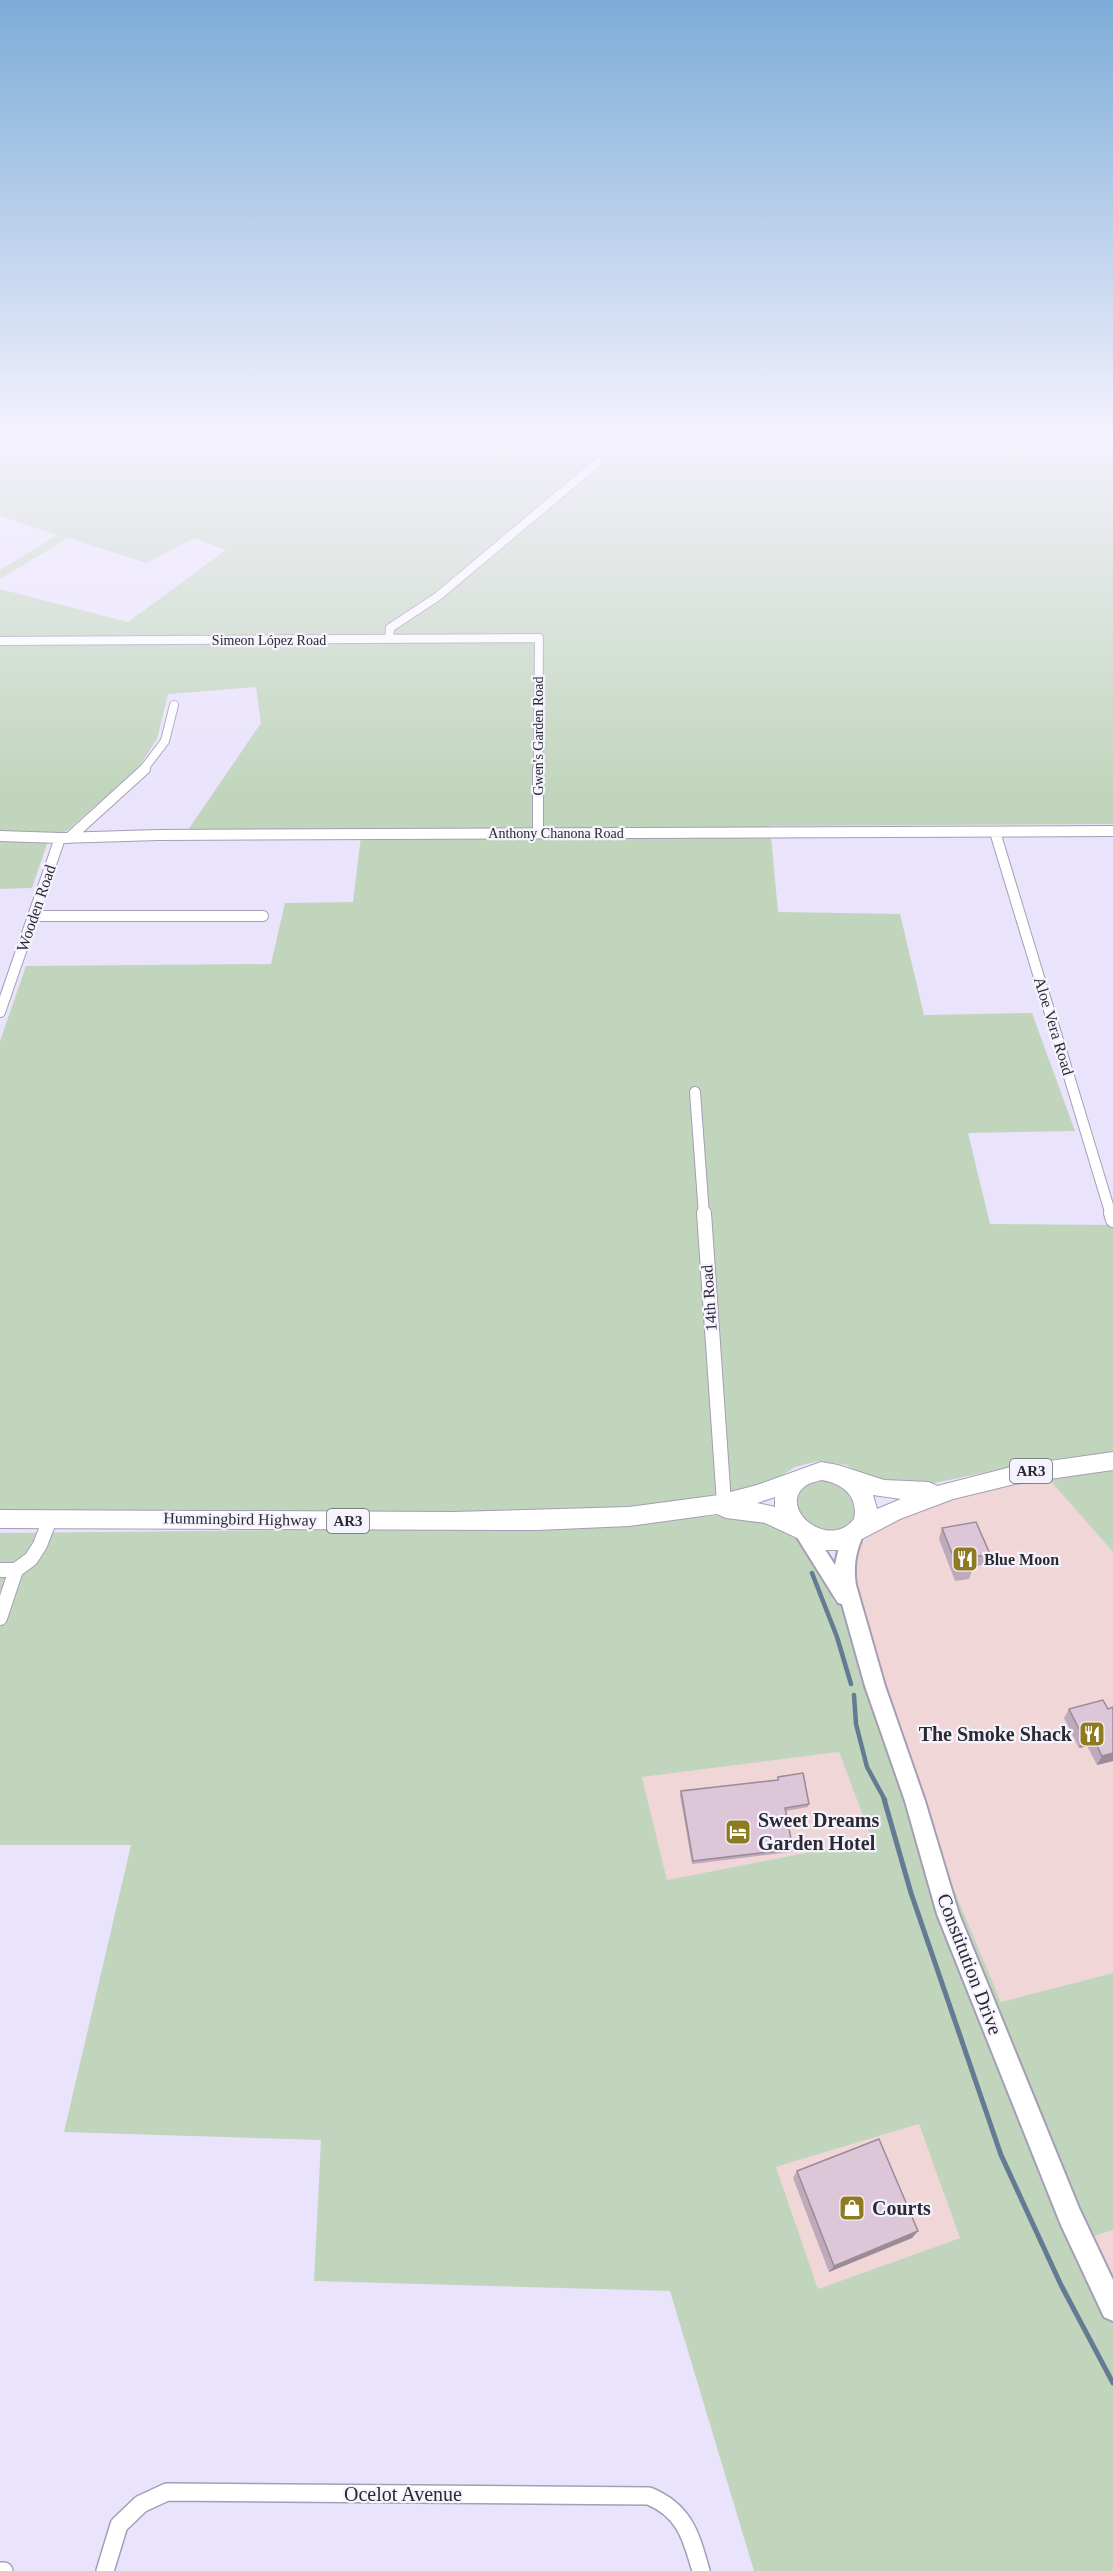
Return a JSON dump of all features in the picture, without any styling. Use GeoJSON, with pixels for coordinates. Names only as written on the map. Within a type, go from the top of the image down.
{"type":"FeatureCollection","features":[{"type":"Feature","properties":{"kind":"main road","name":"AR3"},"geometry":{"type":"LineString","coordinates":[[858,1530],[899,1508],[950,1489],[1025,1472],[1113,1461]]}},
{"type":"Feature","properties":{"kind":"main road"},"geometry":{"type":"LineString","coordinates":[[834,1472],[846,1477],[863,1495],[866,1506],[866,1517],[858,1530],[844,1538],[831,1540],[800,1530],[789,1517],[785,1506],[785,1496],[789,1486],[797,1478],[808,1473],[834,1472]]}},
{"type":"Feature","properties":{"kind":"main road","name":"AR3"},"geometry":{"type":"LineString","coordinates":[[846,1477],[868,1485],[901,1492],[950,1489]]}},
{"type":"Feature","properties":{"kind":"main road","name":"Hummingbird Highway"},"geometry":{"type":"LineString","coordinates":[[0,1519],[377,1521],[540,1520],[625,1516],[696,1509],[724,1503],[762,1493],[797,1478]]}},
{"type":"Feature","properties":{"kind":"main road","name":"Hummingbird Highway"},"geometry":{"type":"LineString","coordinates":[[696,1509],[752,1511],[768,1514],[800,1530]]}},
{"type":"Feature","properties":{"kind":"main road","name":"Constitution Drive"},"geometry":{"type":"LineString","coordinates":[[800,1530],[828,1568],[853,1611]]}},
{"type":"Feature","properties":{"kind":"main road","name":"Constitution Drive"},"geometry":{"type":"LineString","coordinates":[[858,1530],[847,1551],[844,1568],[853,1611],[875,1686],[915,1801],[948,1914],[1070,2216],[1113,2308]]}},
{"type":"Feature","properties":{"kind":"street"},"geometry":{"type":"LineString","coordinates":[[389,639],[390,628],[437,597],[491,552]]}},
{"type":"Feature","properties":{"kind":"street","name":"Simeon López Road"},"geometry":{"type":"LineString","coordinates":[[0,641],[539,638]]}},
{"type":"Feature","properties":{"kind":"street","name":"Gwen's Garden Road"},"geometry":{"type":"LineString","coordinates":[[538,833],[539,638]]}},
{"type":"Feature","properties":{"kind":"street"},"geometry":{"type":"LineString","coordinates":[[65,838],[145,768],[158,753],[169,732],[174,705]]}},
{"type":"Feature","properties":{"kind":"street","name":"Anthony Chanona Road"},"geometry":{"type":"LineString","coordinates":[[0,836],[65,838],[158,835],[1113,831]]}},
{"type":"Feature","properties":{"kind":"street","name":"Aloe Vera Road"},"geometry":{"type":"LineString","coordinates":[[995,832],[1113,1220]]}},
{"type":"Feature","properties":{"kind":"street","name":"Wooden Road"},"geometry":{"type":"LineString","coordinates":[[0,1012],[65,838]]}},
{"type":"Feature","properties":{"kind":"street"},"geometry":{"type":"LineString","coordinates":[[34,916],[262,916]]}},
{"type":"Feature","properties":{"kind":"street","name":"14th Road"},"geometry":{"type":"LineString","coordinates":[[695,1092],[724,1503]]}},
{"type":"Feature","properties":{"kind":"street"},"geometry":{"type":"LineString","coordinates":[[0,1618],[16,1570],[31,1559],[40,1545],[50,1519]]}},
{"type":"Feature","properties":{"kind":"street"},"geometry":{"type":"LineString","coordinates":[[0,1570],[16,1570]]}},
{"type":"Feature","properties":{"kind":"street","name":"Ocelot Avenue"},"geometry":{"type":"LineString","coordinates":[[105,2571],[119,2525],[141,2504],[166,2492],[649,2496],[666,2502],[681,2517],[701,2571]]}},
{"type":"Feature","properties":{"kind":"shaded area"},"geometry":{"type":"Polygon","coordinates":[[[1047,1477],[1113,1552],[1113,1973],[1001,2002],[921,1811],[849,1583],[854,1552],[860,1544],[888,1522],[922,1504],[1047,1477]]]}},
{"type":"Feature","properties":{"kind":"shaded area"},"geometry":{"type":"Polygon","coordinates":[[[839,1752],[872,1840],[667,1880],[642,1777],[839,1752]]]}},
{"type":"Feature","properties":{"kind":"shaded area"},"geometry":{"type":"Polygon","coordinates":[[[920,2124],[960,2238],[818,2289],[776,2167],[920,2124]]]}},
{"type":"Feature","properties":{"kind":"shaded area"},"geometry":{"type":"Polygon","coordinates":[[[1113,2230],[1113,2276],[1094,2236],[1113,2230]]]}},
{"type":"Feature","properties":{"kind":"green space"},"geometry":{"type":"Polygon","coordinates":[[[29,552],[45,552],[0,579],[0,570],[29,552]]]}},
{"type":"Feature","properties":{"kind":"green space"},"geometry":{"type":"Polygon","coordinates":[[[112,552],[168,552],[147,563],[112,552]]]}},
{"type":"Feature","properties":{"kind":"green space"},"geometry":{"type":"Polygon","coordinates":[[[223,552],[1113,552],[1113,824],[770,826],[778,912],[900,914],[924,1015],[1032,1013],[1075,1131],[968,1133],[990,1224],[1113,1225],[1113,1452],[1040,1461],[930,1484],[903,1486],[865,1476],[846,1465],[819,1461],[795,1467],[767,1485],[748,1491],[625,1508],[505,1512],[0,1518],[0,1041],[26,966],[271,964],[285,903],[353,902],[362,828],[188,830],[261,723],[256,687],[168,694],[157,739],[138,768],[69,829],[47,844],[32,888],[0,889],[0,589],[128,622],[223,552]]]}},
{"type":"Feature","properties":{"kind":"green space"},"geometry":{"type":"Polygon","coordinates":[[[1113,1470],[1113,1552],[1047,1477],[1113,1470]]]}},
{"type":"Feature","properties":{"kind":"green space"},"geometry":{"type":"Polygon","coordinates":[[[822,1480],[843,1486],[853,1499],[857,1514],[846,1527],[831,1530],[818,1528],[807,1522],[800,1513],[797,1503],[800,1493],[808,1485],[822,1480]]]}},
{"type":"Feature","properties":{"kind":"green space"},"geometry":{"type":"Polygon","coordinates":[[[737,1514],[774,1524],[788,1532],[800,1543],[819,1570],[835,1604],[855,1601],[921,1811],[1001,2002],[1113,1973],[1113,2230],[1094,2236],[1072,2217],[1113,2308],[1113,2571],[754,2571],[670,2291],[314,2281],[321,2140],[64,2132],[131,1845],[0,1845],[0,1533],[508,1528],[631,1523],[737,1514]],[[839,1752],[642,1777],[667,1880],[872,1840],[839,1752]],[[919,2124],[776,2167],[818,2289],[960,2238],[919,2124]]]}},
{"type":"Feature","properties":{"kind":"building","name":"Blue Moon"},"geometry":{"type":"Polygon","coordinates":[[[976,1522],[990,1554],[968,1558],[973,1568],[959,1571],[942,1528],[976,1522]]]}},
{"type":"Feature","properties":{"kind":"building","name":"The Smoke Shack"},"geometry":{"type":"Polygon","coordinates":[[[1103,1700],[1108,1709],[1113,1707],[1113,1753],[1102,1756],[1093,1737],[1084,1739],[1069,1709],[1103,1700]]]}},
{"type":"Feature","properties":{"kind":"building","name":"Sweet Dreams Garden Hotel"},"geometry":{"type":"Polygon","coordinates":[[[803,1773],[809,1804],[785,1808],[793,1849],[693,1861],[681,1791],[778,1780],[778,1777],[803,1773]]]}},
{"type":"Feature","properties":{"kind":"building","name":"Courts"},"geometry":{"type":"Polygon","coordinates":[[[879,2139],[918,2231],[834,2266],[797,2171],[879,2139]]]}},
{"type":"Feature","properties":{"kind":"waterway"},"geometry":{"type":"LineString","coordinates":[[812,1573],[837,1637],[851,1684]]}},
{"type":"Feature","properties":{"kind":"waterway"},"geometry":{"type":"LineString","coordinates":[[854,1695],[856,1724],[867,1767],[885,1800]]}},
{"type":"Feature","properties":{"kind":"waterway"},"geometry":{"type":"LineString","coordinates":[[884,1799],[911,1893],[1001,2155],[1061,2285],[1113,2383]]}},
{"type":"Feature","properties":{"kind":"place","name":"Blue Moon"},"geometry":{"type":"Point","coordinates":[965,1559]}},
{"type":"Feature","properties":{"kind":"place","name":"The Smoke Shack"},"geometry":{"type":"Point","coordinates":[1092,1734]}},
{"type":"Feature","properties":{"kind":"place","name":"Sweet Dreams Garden Hotel"},"geometry":{"type":"Point","coordinates":[738,1832]}},
{"type":"Feature","properties":{"kind":"place","name":"Courts"},"geometry":{"type":"Point","coordinates":[852,2208]}}]}
